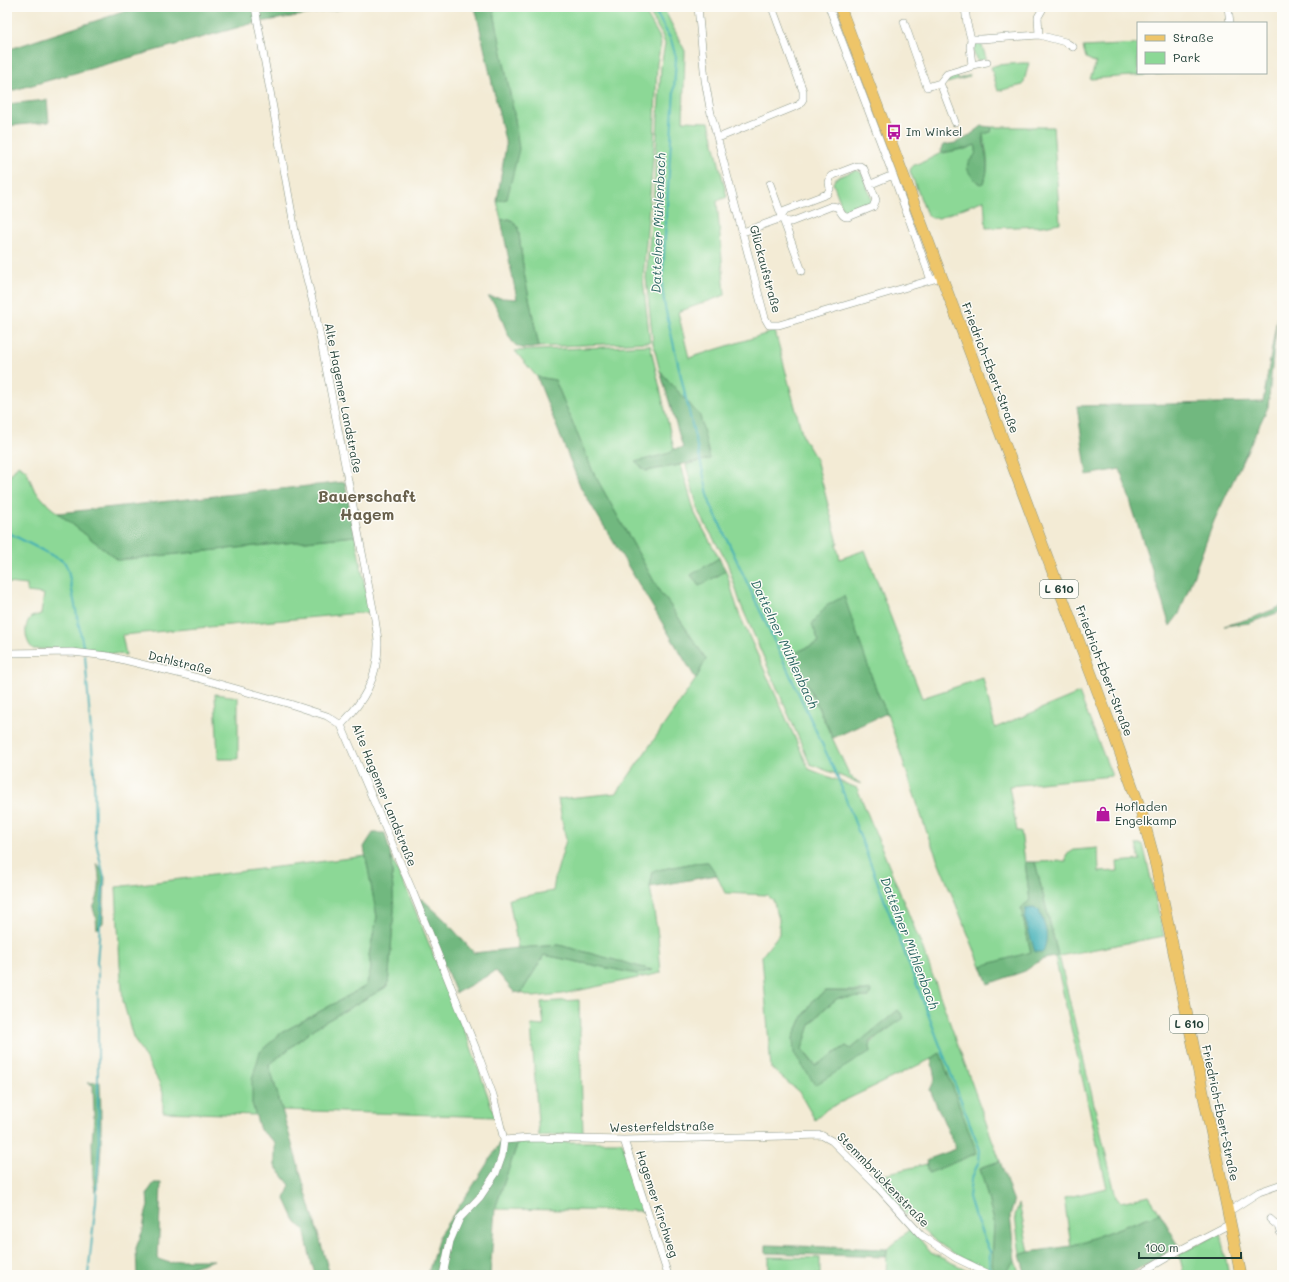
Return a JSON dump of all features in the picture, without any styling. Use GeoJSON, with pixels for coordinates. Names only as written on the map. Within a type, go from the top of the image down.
{"type":"FeatureCollection","features":[{"type":"Feature","properties":{"kind":"main road","name":"Friedrich-Ebert-Straße"},"geometry":{"type":"LineString","coordinates":[[840,7],[936,279],[1107,717],[1145,824],[1156,866],[1228,1212],[1226,1226],[1241,1275]]}},
{"type":"Feature","properties":{"kind":"street","name":"Alte Hagemer Landstraße"},"geometry":{"type":"LineString","coordinates":[[255,7],[295,231],[315,311],[378,644],[376,669],[364,698],[342,725],[412,890],[478,1054],[492,1095],[504,1140]]}},
{"type":"Feature","properties":{"kind":"street","name":"Glückaufstraße"},"geometry":{"type":"LineString","coordinates":[[698,7],[704,80],[711,114],[765,318],[769,325],[779,325],[936,279]]}},
{"type":"Feature","properties":{"kind":"street"},"geometry":{"type":"LineString","coordinates":[[718,138],[798,105],[803,99],[803,91],[772,7]]}},
{"type":"Feature","properties":{"kind":"street","name":"Friedrich-Ebert-Straße"},"geometry":{"type":"LineString","coordinates":[[828,7],[893,175],[936,279]]}},
{"type":"Feature","properties":{"kind":"street"},"geometry":{"type":"LineString","coordinates":[[965,7],[967,24],[971,38],[971,66]]}},
{"type":"Feature","properties":{"kind":"street"},"geometry":{"type":"LineString","coordinates":[[1228,7],[1230,22]]}},
{"type":"Feature","properties":{"kind":"street"},"geometry":{"type":"LineString","coordinates":[[1039,35],[1038,17],[1042,10]]}},
{"type":"Feature","properties":{"kind":"street"},"geometry":{"type":"LineString","coordinates":[[904,22],[927,87],[940,83],[947,74],[987,62]]}},
{"type":"Feature","properties":{"kind":"street"},"geometry":{"type":"LineString","coordinates":[[971,38],[981,39],[1039,35],[1065,42],[1073,47]]}},
{"type":"Feature","properties":{"kind":"street"},"geometry":{"type":"LineString","coordinates":[[940,83],[954,122]]}},
{"type":"Feature","properties":{"kind":"street"},"geometry":{"type":"LineString","coordinates":[[743,232],[783,218],[791,222],[832,206],[837,207],[842,215],[846,217],[874,207],[876,200],[864,169],[857,166],[831,176],[829,182],[830,189],[827,194],[785,210],[783,218]]}},
{"type":"Feature","properties":{"kind":"street"},"geometry":{"type":"LineString","coordinates":[[871,184],[893,175]]}},
{"type":"Feature","properties":{"kind":"street"},"geometry":{"type":"LineString","coordinates":[[770,184],[802,271]]}},
{"type":"Feature","properties":{"kind":"street","name":"Dahlstraße"},"geometry":{"type":"LineString","coordinates":[[7,653],[72,652],[108,656],[198,678],[290,704],[327,716],[342,725]]}},
{"type":"Feature","properties":{"kind":"street","name":"Westerfeldstraße"},"geometry":{"type":"LineString","coordinates":[[504,1140],[530,1138],[624,1140],[821,1135]]}},
{"type":"Feature","properties":{"kind":"street","name":"Stemmbrückenstraße"},"geometry":{"type":"LineString","coordinates":[[821,1135],[832,1141],[870,1179],[921,1235],[956,1258],[992,1275]]}},
{"type":"Feature","properties":{"kind":"street"},"geometry":{"type":"LineString","coordinates":[[443,1275],[450,1241],[460,1218],[480,1197],[496,1173],[502,1156],[504,1140]]}},
{"type":"Feature","properties":{"kind":"street","name":"Hagemer Kirchweg"},"geometry":{"type":"LineString","coordinates":[[624,1140],[668,1275]]}},
{"type":"Feature","properties":{"kind":"street"},"geometry":{"type":"LineString","coordinates":[[1228,1212],[1259,1192],[1282,1184]]}},
{"type":"Feature","properties":{"kind":"street"},"geometry":{"type":"LineString","coordinates":[[1270,1219],[1278,1226],[1282,1234]]}},
{"type":"Feature","properties":{"kind":"street"},"geometry":{"type":"LineString","coordinates":[[1137,1275],[1178,1251],[1226,1226]]}},
{"type":"Feature","properties":{"kind":"green space"},"geometry":{"type":"Polygon","coordinates":[[[138,7],[353,7],[254,23],[7,92],[7,50],[138,7]]]}},
{"type":"Feature","properties":{"kind":"green space"},"geometry":{"type":"Polygon","coordinates":[[[475,7],[493,7],[515,119],[519,149],[507,199],[497,201],[506,145],[475,7]]]}},
{"type":"Feature","properties":{"kind":"green space"},"geometry":{"type":"Polygon","coordinates":[[[493,7],[642,7],[659,36],[661,44],[657,63],[654,147],[643,279],[650,342],[539,347],[524,273],[518,227],[510,219],[501,220],[497,201],[507,199],[515,119],[493,7]]]}},
{"type":"Feature","properties":{"kind":"green space"},"geometry":{"type":"Polygon","coordinates":[[[646,7],[663,7],[685,51],[683,121],[709,122],[727,197],[717,201],[725,295],[678,312],[689,358],[775,331],[803,437],[816,459],[838,543],[836,544],[840,559],[865,550],[922,698],[983,678],[995,728],[1079,693],[1112,776],[1009,786],[1017,831],[1021,831],[1030,901],[1021,909],[1031,953],[981,966],[928,836],[887,713],[877,692],[819,642],[793,654],[850,776],[861,784],[810,764],[741,605],[727,562],[699,513],[686,465],[709,459],[700,416],[660,371],[653,343],[646,278],[653,204],[661,66],[665,44],[662,35],[646,7]]]}},
{"type":"Feature","properties":{"kind":"green space"},"geometry":{"type":"Polygon","coordinates":[[[981,42],[986,59],[978,61],[972,47],[974,43],[981,42]]]}},
{"type":"Feature","properties":{"kind":"green space"},"geometry":{"type":"Polygon","coordinates":[[[1137,44],[1137,74],[1159,74],[1090,79],[1096,63],[1086,58],[1083,47],[1137,44]]]}},
{"type":"Feature","properties":{"kind":"green space"},"geometry":{"type":"Polygon","coordinates":[[[1029,63],[1023,85],[998,91],[991,67],[997,65],[1029,63]]]}},
{"type":"Feature","properties":{"kind":"green space"},"geometry":{"type":"Polygon","coordinates":[[[956,74],[958,79],[970,75],[969,77],[947,83],[952,75],[956,74]]]}},
{"type":"Feature","properties":{"kind":"green space"},"geometry":{"type":"Polygon","coordinates":[[[47,100],[49,122],[7,126],[7,104],[47,100]]]}},
{"type":"Feature","properties":{"kind":"green space"},"geometry":{"type":"Polygon","coordinates":[[[982,126],[991,127],[992,129],[991,132],[983,134],[987,171],[983,183],[980,184],[972,177],[967,165],[975,154],[975,145],[965,149],[943,153],[940,151],[943,145],[955,143],[966,138],[982,126]]]}},
{"type":"Feature","properties":{"kind":"green space"},"geometry":{"type":"Polygon","coordinates":[[[991,127],[1053,127],[1060,223],[1043,226],[986,228],[984,200],[939,218],[932,218],[927,215],[910,171],[912,166],[941,153],[965,149],[975,145],[975,155],[968,163],[968,168],[978,183],[983,183],[987,172],[987,166],[983,135],[992,129],[991,127]]]}},
{"type":"Feature","properties":{"kind":"green space"},"geometry":{"type":"Polygon","coordinates":[[[856,170],[862,173],[872,200],[870,205],[848,213],[843,210],[833,183],[836,178],[856,170]]]}},
{"type":"Feature","properties":{"kind":"green space"},"geometry":{"type":"Polygon","coordinates":[[[510,219],[518,227],[524,273],[539,347],[522,348],[517,346],[509,337],[497,308],[488,297],[517,299],[501,220],[510,219]]]}},
{"type":"Feature","properties":{"kind":"green space"},"geometry":{"type":"Polygon","coordinates":[[[1277,318],[1268,407],[1214,521],[1179,614],[1170,626],[1120,469],[1087,475],[1077,406],[1263,402],[1277,318]]]}},
{"type":"Feature","properties":{"kind":"green space"},"geometry":{"type":"Polygon","coordinates":[[[650,345],[674,449],[671,453],[636,462],[646,471],[681,465],[695,514],[719,558],[691,575],[699,586],[726,571],[739,614],[809,769],[857,788],[923,949],[1000,1161],[980,1168],[994,1221],[992,1270],[966,1260],[938,1243],[915,1223],[871,1177],[927,1164],[929,1172],[977,1153],[940,1053],[931,1059],[827,1109],[815,1120],[799,1092],[771,1068],[762,956],[779,934],[779,919],[773,900],[767,895],[725,893],[708,862],[694,863],[653,871],[650,887],[658,936],[661,973],[562,994],[533,997],[521,993],[544,955],[637,974],[651,970],[559,945],[518,948],[509,899],[553,891],[555,878],[566,840],[558,799],[617,793],[696,679],[706,659],[668,602],[661,594],[593,472],[555,380],[537,377],[515,351],[650,345]],[[826,991],[814,999],[801,1020],[793,1038],[815,1085],[904,1017],[898,1010],[851,1049],[846,1046],[816,1066],[802,1049],[810,1025],[823,1010],[838,998],[869,997],[871,991],[826,991]]]}},
{"type":"Feature","properties":{"kind":"green space"},"geometry":{"type":"Polygon","coordinates":[[[660,371],[700,416],[710,459],[646,471],[635,462],[670,453],[674,449],[683,448],[660,371]]]}},
{"type":"Feature","properties":{"kind":"green space"},"geometry":{"type":"Polygon","coordinates":[[[537,377],[555,380],[593,472],[661,594],[668,602],[706,659],[696,679],[581,488],[537,377]]]}},
{"type":"Feature","properties":{"kind":"green space"},"geometry":{"type":"Polygon","coordinates":[[[18,465],[26,470],[34,489],[49,506],[118,560],[355,536],[370,612],[122,635],[126,655],[68,649],[33,649],[27,638],[27,624],[31,617],[41,614],[44,594],[27,592],[27,585],[7,583],[7,480],[18,465]]]}},
{"type":"Feature","properties":{"kind":"green space"},"geometry":{"type":"Polygon","coordinates":[[[345,482],[355,536],[118,560],[58,513],[345,482]]]}},
{"type":"Feature","properties":{"kind":"green space"},"geometry":{"type":"Polygon","coordinates":[[[719,558],[726,571],[699,586],[691,575],[719,558]]]}},
{"type":"Feature","properties":{"kind":"green space"},"geometry":{"type":"Polygon","coordinates":[[[844,596],[877,692],[887,713],[833,738],[793,654],[819,642],[812,624],[826,606],[844,596]]]}},
{"type":"Feature","properties":{"kind":"green space"},"geometry":{"type":"Polygon","coordinates":[[[1282,606],[1282,611],[1249,623],[1224,626],[1255,617],[1282,606]]]}},
{"type":"Feature","properties":{"kind":"green space"},"geometry":{"type":"Polygon","coordinates":[[[215,694],[238,697],[238,759],[218,759],[215,694]]]}},
{"type":"Feature","properties":{"kind":"green space"},"geometry":{"type":"Polygon","coordinates":[[[373,833],[385,833],[391,857],[394,911],[388,986],[316,1027],[269,1065],[330,1275],[316,1275],[312,1265],[304,1229],[296,1223],[285,1199],[290,1185],[275,1166],[275,1142],[260,1130],[252,1103],[252,1079],[260,1052],[281,1033],[366,986],[371,969],[369,955],[377,917],[364,847],[373,833]]]}},
{"type":"Feature","properties":{"kind":"green space"},"geometry":{"type":"Polygon","coordinates":[[[1136,844],[1143,844],[1164,936],[1059,956],[1116,1197],[1120,1202],[1149,1196],[1160,1213],[1071,1246],[1064,1198],[1107,1188],[1055,957],[1058,955],[1035,862],[1066,861],[1066,855],[1074,850],[1098,848],[1099,872],[1118,871],[1117,862],[1140,860],[1136,844]]]}},
{"type":"Feature","properties":{"kind":"green space"},"geometry":{"type":"Polygon","coordinates":[[[366,856],[377,917],[369,955],[371,969],[366,986],[281,1033],[260,1052],[252,1103],[256,1115],[163,1112],[163,1093],[159,1082],[133,1037],[123,1001],[116,887],[366,856]]]}},
{"type":"Feature","properties":{"kind":"green space"},"geometry":{"type":"Polygon","coordinates":[[[391,857],[409,895],[471,1047],[495,1117],[282,1110],[269,1065],[316,1027],[388,986],[394,911],[391,857]]]}},
{"type":"Feature","properties":{"kind":"green space"},"geometry":{"type":"Polygon","coordinates":[[[708,862],[717,875],[650,887],[653,871],[694,863],[708,862]]]}},
{"type":"Feature","properties":{"kind":"green space"},"geometry":{"type":"Polygon","coordinates":[[[1025,862],[1035,862],[1058,956],[1041,960],[1025,971],[988,984],[981,966],[1031,952],[1021,909],[1030,901],[1025,862]]]}},
{"type":"Feature","properties":{"kind":"green space"},"geometry":{"type":"Polygon","coordinates":[[[97,863],[105,877],[103,923],[97,929],[93,908],[96,902],[99,886],[97,863]]]}},
{"type":"Feature","properties":{"kind":"green space"},"geometry":{"type":"Polygon","coordinates":[[[422,899],[445,920],[474,953],[559,945],[652,970],[637,974],[544,955],[521,993],[514,992],[496,971],[456,993],[418,901],[422,899]]]}},
{"type":"Feature","properties":{"kind":"green space"},"geometry":{"type":"Polygon","coordinates":[[[871,990],[869,997],[838,998],[823,1010],[810,1025],[802,1049],[815,1066],[846,1046],[851,1049],[898,1010],[904,1018],[869,1042],[871,1051],[815,1085],[794,1053],[793,1038],[801,1020],[814,999],[826,991],[859,992],[871,990]]]}},
{"type":"Feature","properties":{"kind":"green space"},"geometry":{"type":"Polygon","coordinates":[[[579,1000],[583,1133],[539,1136],[531,1025],[544,1026],[541,1002],[579,1000]]]}},
{"type":"Feature","properties":{"kind":"green space"},"geometry":{"type":"Polygon","coordinates":[[[940,1053],[977,1153],[929,1173],[926,1160],[956,1149],[930,1090],[935,1079],[931,1059],[940,1053]]]}},
{"type":"Feature","properties":{"kind":"green space"},"geometry":{"type":"Polygon","coordinates":[[[100,1082],[101,1145],[99,1175],[95,1192],[92,1143],[94,1116],[93,1085],[87,1083],[100,1082]]]}},
{"type":"Feature","properties":{"kind":"green space"},"geometry":{"type":"Polygon","coordinates":[[[518,1142],[622,1142],[644,1211],[495,1209],[518,1142]]]}},
{"type":"Feature","properties":{"kind":"green space"},"geometry":{"type":"Polygon","coordinates":[[[518,1142],[495,1209],[490,1275],[429,1275],[429,1270],[440,1234],[500,1143],[518,1142]]]}},
{"type":"Feature","properties":{"kind":"green space"},"geometry":{"type":"Polygon","coordinates":[[[1000,1161],[1014,1203],[1010,1216],[1015,1261],[1002,1275],[992,1270],[994,1221],[980,1168],[1000,1161]]]}},
{"type":"Feature","properties":{"kind":"green space"},"geometry":{"type":"Polygon","coordinates":[[[154,1183],[161,1183],[158,1259],[170,1263],[180,1260],[214,1260],[183,1270],[173,1275],[137,1275],[136,1248],[143,1230],[148,1206],[147,1193],[154,1183]]]}},
{"type":"Feature","properties":{"kind":"green space"},"geometry":{"type":"Polygon","coordinates":[[[1019,1203],[1029,1252],[1020,1255],[1015,1216],[1019,1203]]]}},
{"type":"Feature","properties":{"kind":"green space"},"geometry":{"type":"Polygon","coordinates":[[[1160,1213],[1179,1246],[1127,1275],[1027,1275],[1025,1272],[1020,1255],[1029,1252],[1071,1246],[1160,1213]]]}},
{"type":"Feature","properties":{"kind":"green space"},"geometry":{"type":"Polygon","coordinates":[[[911,1228],[931,1253],[978,1275],[886,1275],[887,1249],[911,1228]]]}},
{"type":"Feature","properties":{"kind":"green space"},"geometry":{"type":"Polygon","coordinates":[[[1220,1233],[1229,1275],[1184,1275],[1179,1254],[1220,1233]]]}},
{"type":"Feature","properties":{"kind":"green space"},"geometry":{"type":"Polygon","coordinates":[[[766,1245],[887,1249],[886,1257],[766,1253],[766,1245]]]}},
{"type":"Feature","properties":{"kind":"green space"},"geometry":{"type":"Polygon","coordinates":[[[769,1257],[820,1258],[820,1275],[769,1275],[769,1257]]]}},
{"type":"Feature","properties":{"kind":"green space"},"geometry":{"type":"Polygon","coordinates":[[[1015,1261],[1019,1275],[1002,1275],[1015,1261]]]}},
{"type":"Feature","properties":{"kind":"water"},"geometry":{"type":"Polygon","coordinates":[[[1033,908],[1039,910],[1045,926],[1046,940],[1043,952],[1035,952],[1025,919],[1025,909],[1033,908]]]}},
{"type":"Feature","properties":{"kind":"waterway","name":"Dattelner Mühlenbach"},"geometry":{"type":"LineString","coordinates":[[653,7],[671,40],[676,57],[662,287],[665,307],[710,503],[837,776],[980,1150],[979,1161],[971,1180],[969,1197],[975,1217],[990,1252],[989,1268]]}},
{"type":"Feature","properties":{"kind":"waterway"},"geometry":{"type":"LineString","coordinates":[[7,532],[65,563],[68,570],[84,651]]}},
{"type":"Feature","properties":{"kind":"waterway"},"geometry":{"type":"LineString","coordinates":[[85,656],[94,771],[95,838],[104,877],[97,962],[99,1148],[96,1201],[88,1275]]}},
{"type":"Feature","properties":{"kind":"place","name":"Im Winkel"},"geometry":{"type":"Point","coordinates":[894,132]}},
{"type":"Feature","properties":{"kind":"place","name":"Hofladen Engelkamp"},"geometry":{"type":"Point","coordinates":[1103,814]}},
{"type":"Feature","properties":{"kind":"district","name":"Bauerschaft Hagem"},"geometry":{"type":"Point","coordinates":[367,505]}}]}
